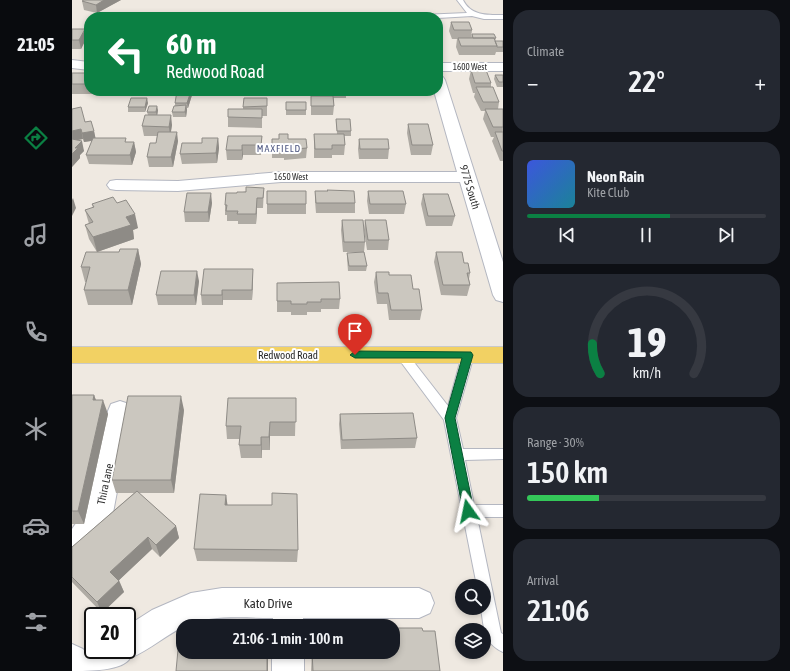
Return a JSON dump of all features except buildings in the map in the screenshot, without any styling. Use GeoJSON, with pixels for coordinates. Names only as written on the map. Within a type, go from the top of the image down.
{"type":"FeatureCollection","features":[{"type":"Feature","properties":{"kind":"main road","name":"Redwood Road"},"geometry":{"type":"LineString","coordinates":[[72,355],[503,355]]}},
{"type":"Feature","properties":{"kind":"street"},"geometry":{"type":"LineString","coordinates":[[72,64],[84,65]]}},
{"type":"Feature","properties":{"kind":"street","name":"1600 West"},"geometry":{"type":"LineString","coordinates":[[443,67],[503,67]]}},
{"type":"Feature","properties":{"kind":"street","name":"9775 South"},"geometry":{"type":"LineString","coordinates":[[443,96],[503,295]]}},
{"type":"Feature","properties":{"kind":"street","name":"1650 West"},"geometry":{"type":"LineString","coordinates":[[116,185],[178,186],[281,177],[467,177]]}},
{"type":"Feature","properties":{"kind":"street","name":"Thira Lane"},"geometry":{"type":"LineString","coordinates":[[72,548],[88,533],[99,513],[120,411]]}},
{"type":"Feature","properties":{"kind":"street","name":"Kato Drive"},"geometry":{"type":"LineString","coordinates":[[136,638],[163,621],[191,608],[222,603],[288,615],[420,603]]}},
{"type":"Feature","properties":{"kind":"street"},"geometry":{"type":"LineString","coordinates":[[87,671],[105,659]]}},
{"type":"Feature","properties":{"kind":"street"},"geometry":{"type":"LineString","coordinates":[[288,659],[288,671]]}},
{"type":"Feature","properties":{"kind":"street"},"geometry":{"type":"LineString","coordinates":[[72,660],[81,671]]}},
{"type":"Feature","properties":{"kind":"lane"},"geometry":{"type":"LineString","coordinates":[[460,0],[462,6],[471,14],[481,17],[503,17]]}},
{"type":"Feature","properties":{"kind":"lane"},"geometry":{"type":"LineString","coordinates":[[443,16],[471,14]]}},
{"type":"Feature","properties":{"kind":"lane"},"geometry":{"type":"LineString","coordinates":[[402,355],[450,418],[482,579]]}},
{"type":"Feature","properties":{"kind":"lane"},"geometry":{"type":"LineString","coordinates":[[450,418],[468,355]]}},
{"type":"Feature","properties":{"kind":"lane"},"geometry":{"type":"LineString","coordinates":[[457,455],[503,454]]}},
{"type":"Feature","properties":{"kind":"lane"},"geometry":{"type":"LineString","coordinates":[[468,511],[503,511]]}},
{"type":"Feature","properties":{"kind":"lane"},"geometry":{"type":"LineString","coordinates":[[490,615],[494,636],[503,644]]}},
{"type":"Feature","properties":{"kind":"district","name":"MAXFIELD"},"geometry":{"type":"Point","coordinates":[279,148]}},
{"type":"Feature","properties":{"kind":"route"},"geometry":{"type":"LineString","coordinates":[[355,355],[468,355],[450,418],[468,511]]}}]}
